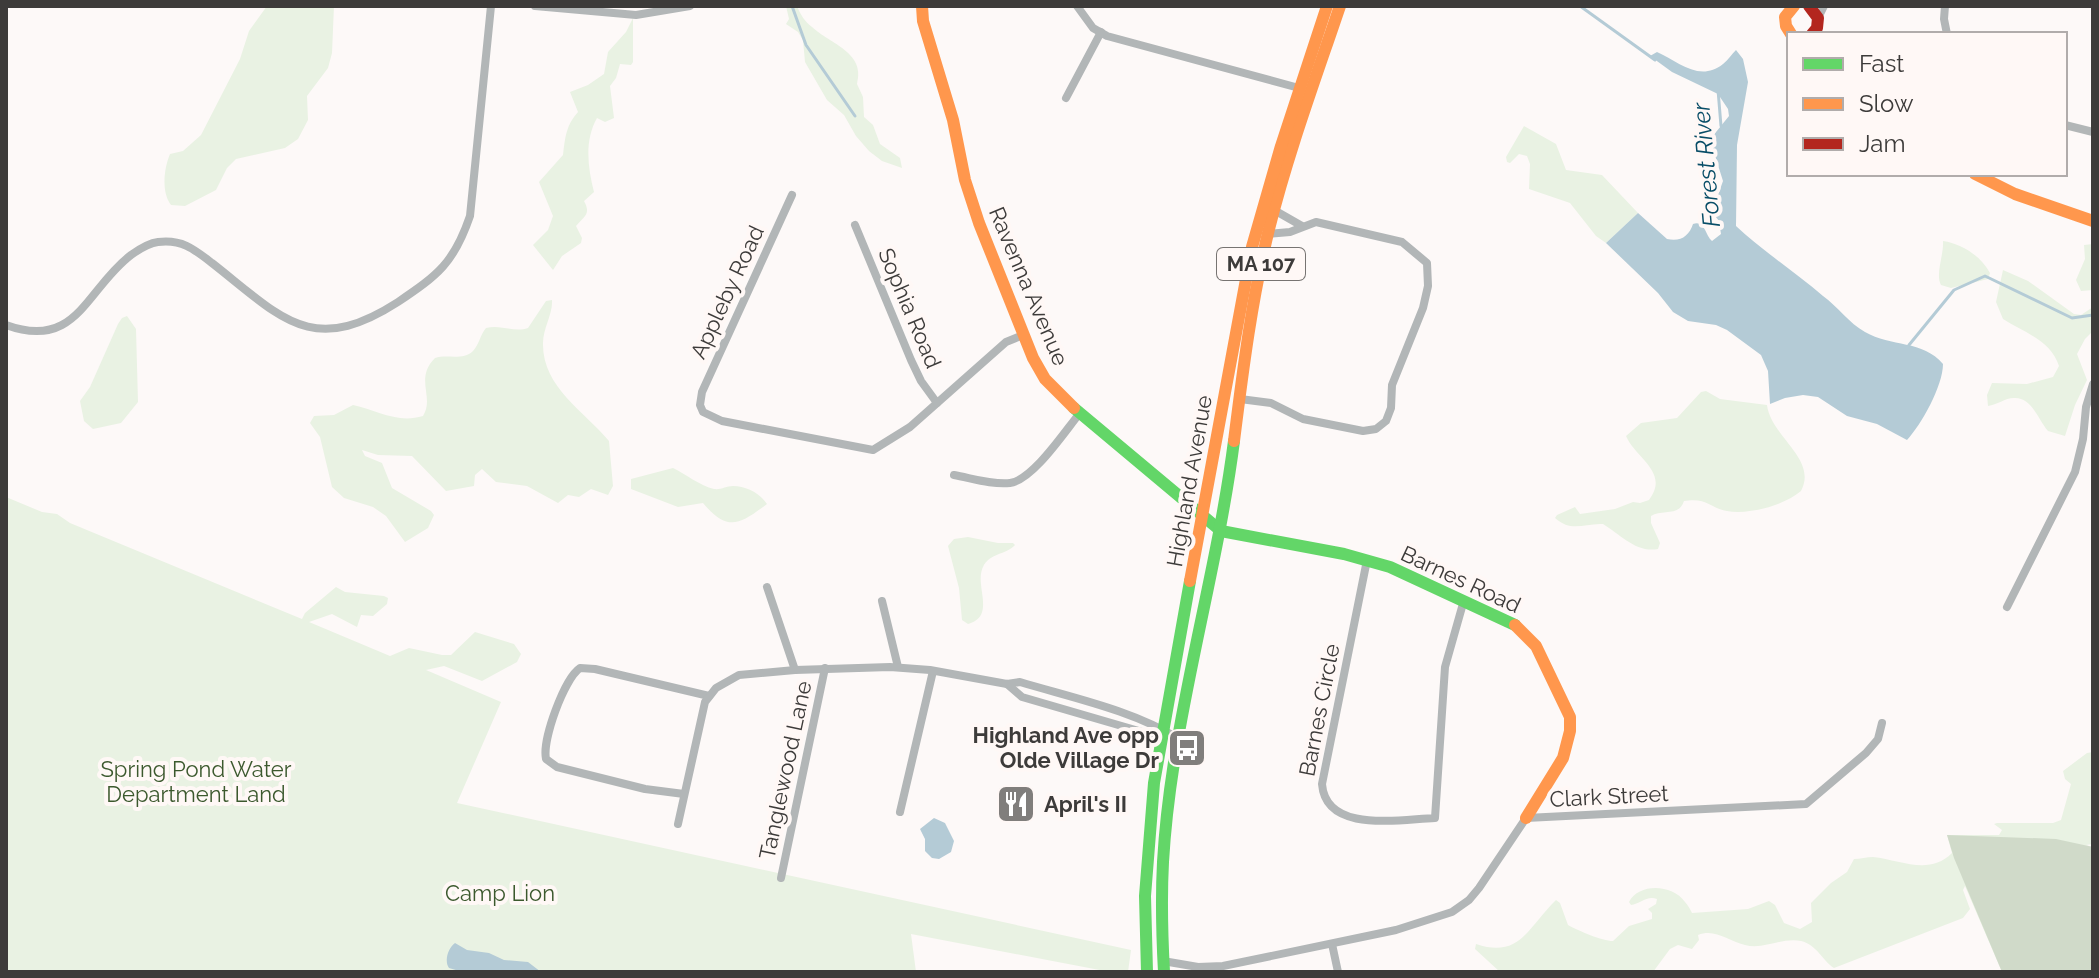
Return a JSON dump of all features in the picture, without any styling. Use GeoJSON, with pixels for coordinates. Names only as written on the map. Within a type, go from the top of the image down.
{"type":"FeatureCollection","features":[{"type":"Feature","properties":{"kind":"main road","name":"Ravenna Avenue"},"geometry":{"type":"LineString","coordinates":[[922,6],[923,21],[953,120],[970,197],[1023,335],[1045,379],[1080,413],[1221,531]]}},
{"type":"Feature","properties":{"kind":"main road","name":"Highland Avenue"},"geometry":{"type":"LineString","coordinates":[[1147,972],[1147,838],[1160,732],[1252,247],[1327,6]]}},
{"type":"Feature","properties":{"kind":"main road","name":"Highland Avenue"},"geometry":{"type":"LineString","coordinates":[[1164,966],[1162,866],[1167,811],[1221,531],[1256,287],[1274,210],[1340,6]]}},
{"type":"Feature","properties":{"kind":"main road"},"geometry":{"type":"LineString","coordinates":[[1809,6],[1818,24]]}},
{"type":"Feature","properties":{"kind":"main road"},"geometry":{"type":"LineString","coordinates":[[1787,9],[1786,26],[1790,32]]}},
{"type":"Feature","properties":{"kind":"main road"},"geometry":{"type":"LineString","coordinates":[[1979,176],[2015,194],[2093,221]]}},
{"type":"Feature","properties":{"kind":"main road","name":"Barnes Road"},"geometry":{"type":"LineString","coordinates":[[1221,531],[1367,560],[1406,573],[1512,622],[1531,638],[1570,717],[1571,738],[1565,755],[1526,818]]}},
{"type":"Feature","properties":{"kind":"street"},"geometry":{"type":"LineString","coordinates":[[6,325],[25,332],[62,327],[83,309],[118,265],[156,242],[187,244],[272,310],[299,326],[337,329],[351,325],[391,306],[434,278],[462,240],[470,216],[491,6]]}},
{"type":"Feature","properties":{"kind":"street"},"geometry":{"type":"LineString","coordinates":[[535,6],[636,15],[690,6]]}},
{"type":"Feature","properties":{"kind":"street"},"geometry":{"type":"LineString","coordinates":[[1077,6],[1093,28],[1101,32],[1139,46],[1299,88]]}},
{"type":"Feature","properties":{"kind":"street"},"geometry":{"type":"LineString","coordinates":[[1945,6],[1947,32]]}},
{"type":"Feature","properties":{"kind":"street"},"geometry":{"type":"LineString","coordinates":[[1066,98],[1101,32]]}},
{"type":"Feature","properties":{"kind":"street"},"geometry":{"type":"LineString","coordinates":[[2067,126],[2093,132]]}},
{"type":"Feature","properties":{"kind":"street","name":"Appleby Road"},"geometry":{"type":"LineString","coordinates":[[792,195],[702,392],[700,405],[703,412],[722,421],[865,451],[889,443],[937,403]]}},
{"type":"Feature","properties":{"kind":"street"},"geometry":{"type":"LineString","coordinates":[[1274,210],[1302,226]]}},
{"type":"Feature","properties":{"kind":"street"},"geometry":{"type":"LineString","coordinates":[[1240,399],[1271,403],[1303,419],[1363,431],[1376,429],[1386,421],[1391,408],[1392,385],[1423,308],[1428,286],[1427,263],[1402,242],[1316,222],[1290,232],[1268,234]]}},
{"type":"Feature","properties":{"kind":"street","name":"Sophia Road"},"geometry":{"type":"LineString","coordinates":[[855,225],[911,360],[937,403]]}},
{"type":"Feature","properties":{"kind":"street"},"geometry":{"type":"LineString","coordinates":[[937,403],[1006,342],[1023,335]]}},
{"type":"Feature","properties":{"kind":"street"},"geometry":{"type":"LineString","coordinates":[[2007,607],[2075,472],[2093,384]]}},
{"type":"Feature","properties":{"kind":"street"},"geometry":{"type":"LineString","coordinates":[[954,475],[1004,483],[1020,480],[1035,468],[1080,413]]}},
{"type":"Feature","properties":{"kind":"street","name":"Barnes Circle"},"geometry":{"type":"LineString","coordinates":[[1367,560],[1322,789],[1330,806],[1346,817],[1435,818],[1445,667],[1464,600]]}},
{"type":"Feature","properties":{"kind":"street"},"geometry":{"type":"LineString","coordinates":[[767,587],[795,670]]}},
{"type":"Feature","properties":{"kind":"street"},"geometry":{"type":"LineString","coordinates":[[882,601],[898,667]]}},
{"type":"Feature","properties":{"kind":"street"},"geometry":{"type":"LineString","coordinates":[[678,824],[703,709],[716,688],[739,675],[825,668],[898,667],[1007,684],[1020,682],[1179,739]]}},
{"type":"Feature","properties":{"kind":"street"},"geometry":{"type":"LineString","coordinates":[[684,794],[645,789],[557,767],[546,759],[547,734],[570,679],[580,668],[709,696]]}},
{"type":"Feature","properties":{"kind":"street","name":"Tanglewood Lane"},"geometry":{"type":"LineString","coordinates":[[781,878],[825,668]]}},
{"type":"Feature","properties":{"kind":"street"},"geometry":{"type":"LineString","coordinates":[[900,812],[933,671]]}},
{"type":"Feature","properties":{"kind":"street","name":"Clark Street"},"geometry":{"type":"LineString","coordinates":[[1164,966],[1215,967],[1396,930],[1443,916],[1460,907],[1479,888],[1526,818],[1806,804],[1866,753],[1878,739],[1882,723]]}},
{"type":"Feature","properties":{"kind":"street"},"geometry":{"type":"LineString","coordinates":[[1332,944],[1338,972]]}},
{"type":"Feature","properties":{"kind":"green space"},"geometry":{"type":"Polygon","coordinates":[[[267,6],[334,6],[332,53],[328,68],[307,96],[308,120],[298,139],[285,148],[236,159],[227,168],[216,190],[185,206],[171,205],[164,180],[170,154],[183,151],[201,135],[240,59],[249,31],[267,6]]]}},
{"type":"Feature","properties":{"kind":"green space"},"geometry":{"type":"Polygon","coordinates":[[[786,6],[797,6],[809,25],[851,56],[858,73],[857,84],[863,97],[864,117],[873,125],[880,144],[900,158],[902,168],[882,161],[869,151],[844,115],[827,100],[805,62],[803,40],[786,24],[789,19],[786,6]]]}},
{"type":"Feature","properties":{"kind":"green space"},"geometry":{"type":"Polygon","coordinates":[[[633,18],[633,62],[631,65],[620,64],[610,86],[614,118],[605,122],[597,118],[590,136],[589,164],[594,192],[584,201],[587,212],[576,226],[581,243],[562,256],[553,270],[533,245],[548,230],[553,216],[539,182],[563,155],[565,137],[578,112],[570,92],[604,74],[608,52],[626,32],[633,18]]]}},
{"type":"Feature","properties":{"kind":"green space"},"geometry":{"type":"Polygon","coordinates":[[[1524,126],[1556,144],[1566,170],[1602,175],[1638,213],[1606,243],[1596,236],[1570,203],[1529,189],[1530,164],[1527,156],[1519,154],[1510,163],[1506,157],[1524,126]]]}},
{"type":"Feature","properties":{"kind":"green space"},"geometry":{"type":"Polygon","coordinates":[[[1943,241],[1976,256],[1990,273],[1988,279],[1951,288],[1941,285],[1939,275],[1943,241]]]}},
{"type":"Feature","properties":{"kind":"green space"},"geometry":{"type":"Polygon","coordinates":[[[2093,244],[2093,290],[2081,291],[2076,280],[2085,259],[2084,245],[2093,244]]]}},
{"type":"Feature","properties":{"kind":"green space"},"geometry":{"type":"Polygon","coordinates":[[[2003,270],[2028,281],[2074,314],[2081,315],[2093,307],[2093,331],[2077,354],[2087,380],[2065,436],[2048,431],[2026,401],[2011,398],[1988,406],[1987,395],[1992,383],[2027,384],[2053,377],[2059,366],[2043,343],[2003,319],[1996,302],[2003,270]]]}},
{"type":"Feature","properties":{"kind":"green space"},"geometry":{"type":"Polygon","coordinates":[[[552,300],[543,337],[549,373],[566,397],[609,441],[613,486],[608,495],[591,489],[579,497],[568,495],[558,503],[527,486],[496,482],[482,469],[475,475],[474,486],[446,491],[412,456],[378,455],[362,450],[365,456],[382,463],[392,488],[434,515],[428,528],[405,542],[386,516],[373,507],[344,498],[332,487],[320,437],[310,423],[314,416],[334,415],[353,405],[396,417],[423,416],[427,402],[426,373],[435,358],[469,354],[486,328],[528,328],[546,301],[552,300]]]}},
{"type":"Feature","properties":{"kind":"green space"},"geometry":{"type":"Polygon","coordinates":[[[127,316],[136,329],[138,402],[121,423],[93,429],[84,421],[80,401],[90,387],[118,324],[127,316]]]}},
{"type":"Feature","properties":{"kind":"green space"},"geometry":{"type":"Polygon","coordinates":[[[1706,391],[1720,399],[1767,405],[1776,427],[1799,458],[1805,479],[1801,491],[1776,505],[1746,512],[1721,510],[1698,500],[1684,501],[1674,511],[1651,516],[1660,543],[1658,549],[1650,550],[1636,546],[1603,524],[1573,526],[1555,518],[1575,507],[1580,514],[1649,500],[1656,481],[1654,474],[1626,436],[1641,423],[1677,418],[1701,392],[1706,391]]]}},
{"type":"Feature","properties":{"kind":"green space"},"geometry":{"type":"Polygon","coordinates":[[[673,468],[714,489],[738,486],[748,489],[767,504],[741,520],[727,522],[703,503],[678,507],[631,489],[631,479],[673,468]]]}},
{"type":"Feature","properties":{"kind":"green space","name":"Spring Pond Water Department Land"},"geometry":{"type":"Polygon","coordinates":[[[6,497],[42,512],[57,514],[70,523],[302,619],[336,587],[345,592],[384,596],[388,598],[387,604],[373,616],[361,615],[357,627],[332,614],[309,622],[390,656],[409,648],[451,655],[475,632],[514,644],[521,654],[517,662],[482,681],[444,666],[426,670],[501,702],[457,803],[1131,950],[1128,972],[1110,972],[911,934],[916,972],[6,972],[6,497]]]}},
{"type":"Feature","properties":{"kind":"green space"},"geometry":{"type":"Polygon","coordinates":[[[968,537],[1015,545],[989,559],[983,567],[983,607],[977,620],[968,624],[962,620],[959,588],[948,546],[954,539],[968,537]]]}},
{"type":"Feature","properties":{"kind":"green space"},"geometry":{"type":"Polygon","coordinates":[[[2093,752],[2093,844],[2086,845],[2093,847],[2093,972],[2002,972],[1965,886],[1963,890],[1970,909],[1963,918],[1834,968],[1811,946],[1801,941],[1752,946],[1710,933],[1698,935],[1699,940],[1692,949],[1678,945],[1670,949],[1653,972],[1500,972],[1475,949],[1476,944],[1491,948],[1513,944],[1556,900],[1568,925],[1597,938],[1613,941],[1629,926],[1652,919],[1648,909],[1656,904],[1657,899],[1650,898],[1631,905],[1629,902],[1640,891],[1656,888],[1679,896],[1692,913],[1748,909],[1769,901],[1775,905],[1784,923],[1800,929],[1812,922],[1811,903],[1847,872],[1854,859],[1873,857],[1914,865],[1934,864],[1952,853],[1947,835],[1999,835],[2002,830],[1994,824],[1997,823],[2053,823],[2061,820],[2071,784],[2065,779],[2063,771],[2093,752]]]}},
{"type":"Feature","properties":{"kind":"green space"},"geometry":{"type":"Polygon","coordinates":[[[1947,835],[2056,839],[2093,847],[2093,972],[2002,972],[1947,835]]]}},
{"type":"Feature","properties":{"kind":"water"},"geometry":{"type":"Polygon","coordinates":[[[1736,50],[1743,59],[1748,82],[1737,145],[1736,226],[1859,328],[1875,337],[1926,351],[1943,364],[1930,405],[1907,440],[1877,424],[1847,416],[1818,397],[1803,395],[1770,404],[1768,371],[1761,355],[1727,330],[1688,321],[1673,312],[1658,293],[1606,243],[1638,213],[1667,239],[1684,237],[1697,223],[1712,241],[1721,234],[1719,221],[1712,212],[1723,181],[1711,143],[1712,137],[1729,116],[1728,109],[1718,94],[1672,72],[1650,56],[1657,52],[1689,68],[1706,71],[1723,64],[1736,50]]]}},
{"type":"Feature","properties":{"kind":"water"},"geometry":{"type":"Polygon","coordinates":[[[934,818],[945,823],[954,841],[951,852],[939,859],[932,858],[925,851],[925,839],[920,829],[934,818]]]}},
{"type":"Feature","properties":{"kind":"water"},"geometry":{"type":"Polygon","coordinates":[[[455,943],[467,950],[489,953],[504,960],[528,962],[541,972],[459,971],[449,968],[448,955],[455,943]]]}},
{"type":"Feature","properties":{"kind":"waterway"},"geometry":{"type":"LineString","coordinates":[[792,6],[806,45],[855,116]]}},
{"type":"Feature","properties":{"kind":"waterway","name":"Forest River"},"geometry":{"type":"LineString","coordinates":[[1580,6],[1655,60]]}},
{"type":"Feature","properties":{"kind":"waterway","name":"Forest River"},"geometry":{"type":"LineString","coordinates":[[1718,90],[1721,126]]}},
{"type":"Feature","properties":{"kind":"waterway","name":"Forest River"},"geometry":{"type":"LineString","coordinates":[[1909,345],[1954,290],[1985,276],[2072,318],[2093,315]]}},
{"type":"Feature","properties":{"kind":"traffic: fast"},"geometry":{"type":"LineString","coordinates":[[1074,408],[1221,531],[1344,554],[1390,567],[1515,625]]}},
{"type":"Feature","properties":{"kind":"traffic: fast"},"geometry":{"type":"LineString","coordinates":[[1164,972],[1162,890],[1168,809],[1184,704],[1234,441]]}},
{"type":"Feature","properties":{"kind":"traffic: fast"},"geometry":{"type":"LineString","coordinates":[[1147,972],[1145,896],[1154,783],[1190,581]]}},
{"type":"Feature","properties":{"kind":"traffic: slow"},"geometry":{"type":"LineString","coordinates":[[922,6],[923,21],[953,120],[965,180],[979,223],[1033,358],[1045,379],[1074,408]]}},
{"type":"Feature","properties":{"kind":"traffic: slow"},"geometry":{"type":"LineString","coordinates":[[1190,581],[1252,247],[1327,6]]}},
{"type":"Feature","properties":{"kind":"traffic: slow"},"geometry":{"type":"LineString","coordinates":[[1234,441],[1253,307],[1269,229],[1293,145],[1340,6]]}},
{"type":"Feature","properties":{"kind":"traffic: slow"},"geometry":{"type":"LineString","coordinates":[[1790,32],[1785,17],[1794,6]]}},
{"type":"Feature","properties":{"kind":"traffic: slow"},"geometry":{"type":"LineString","coordinates":[[1979,176],[2015,194],[2093,221]]}},
{"type":"Feature","properties":{"kind":"traffic: slow"},"geometry":{"type":"LineString","coordinates":[[1515,625],[1536,646],[1570,717],[1563,758],[1526,818]]}},
{"type":"Feature","properties":{"kind":"traffic: jam"},"geometry":{"type":"LineString","coordinates":[[1809,6],[1818,18],[1814,32]]}},
{"type":"Feature","properties":{"kind":"place","name":"Highland Ave opp Olde Village Dr"},"geometry":{"type":"Point","coordinates":[1187,748]}},
{"type":"Feature","properties":{"kind":"place","name":"April's II"},"geometry":{"type":"Point","coordinates":[1016,804]}},
{"type":"Feature","properties":{"kind":"park label","name":"Camp Lion"},"geometry":{"type":"Point","coordinates":[500,893]}}]}
